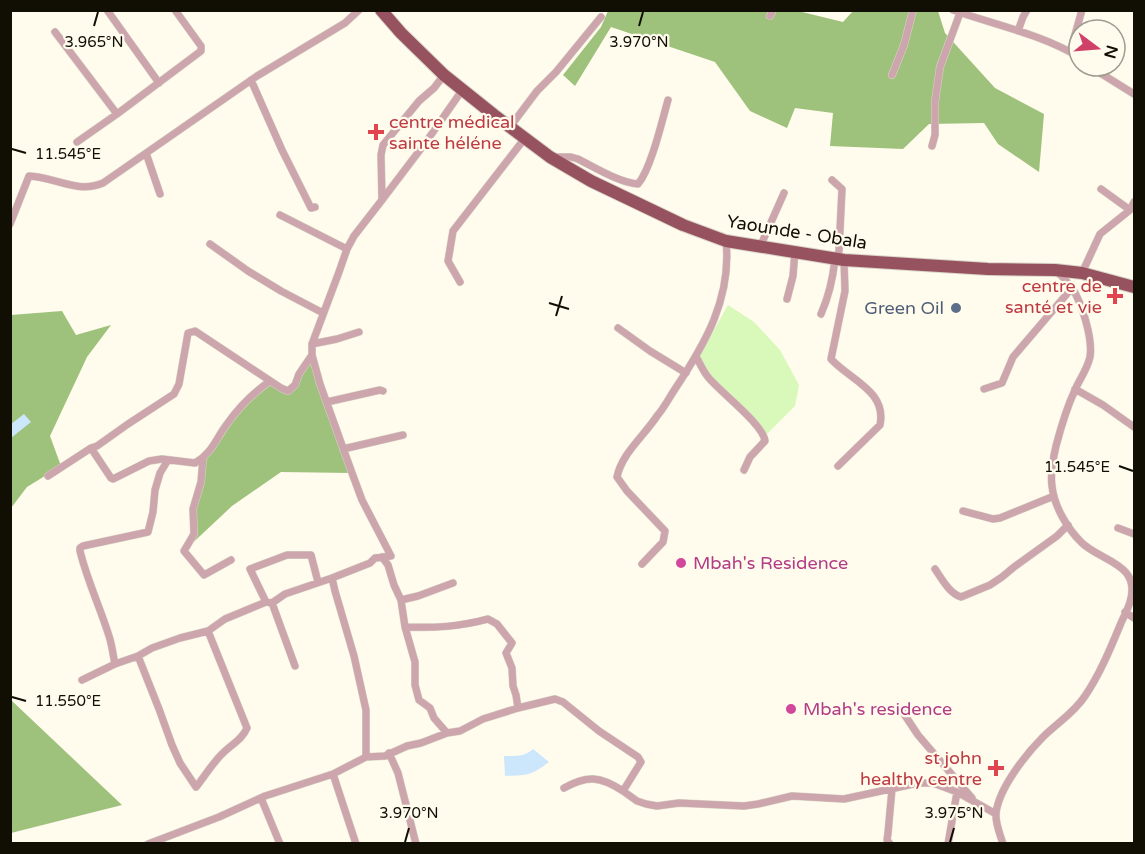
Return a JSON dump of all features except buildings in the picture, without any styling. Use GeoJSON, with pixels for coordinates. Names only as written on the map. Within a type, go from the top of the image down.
{"type":"FeatureCollection","features":[{"type":"Feature","properties":{"kind":"highway","name":"Yaounde - Obala"},"geometry":{"type":"LineString","coordinates":[[381,10],[444,75],[550,157],[591,181],[661,215],[726,241],[839,260],[1082,273],[1134,288]]}},
{"type":"Feature","properties":{"kind":"street"},"geometry":{"type":"LineString","coordinates":[[107,10],[159,83]]}},
{"type":"Feature","properties":{"kind":"street"},"geometry":{"type":"LineString","coordinates":[[78,142],[201,51],[201,46],[175,10]]}},
{"type":"Feature","properties":{"kind":"street"},"geometry":{"type":"LineString","coordinates":[[10,224],[29,176],[78,187],[94,187],[112,177],[251,80],[345,22],[359,10]]}},
{"type":"Feature","properties":{"kind":"street"},"geometry":{"type":"LineString","coordinates":[[892,75],[914,10]]}},
{"type":"Feature","properties":{"kind":"street"},"geometry":{"type":"LineString","coordinates":[[1018,30],[1027,10]]}},
{"type":"Feature","properties":{"kind":"street"},"geometry":{"type":"LineString","coordinates":[[932,146],[935,135],[935,102],[940,67],[957,12],[1018,30],[1067,51]]}},
{"type":"Feature","properties":{"kind":"street"},"geometry":{"type":"LineString","coordinates":[[510,127],[537,91],[556,72],[601,17]]}},
{"type":"Feature","properties":{"kind":"street"},"geometry":{"type":"LineString","coordinates":[[55,32],[117,114]]}},
{"type":"Feature","properties":{"kind":"street"},"geometry":{"type":"LineString","coordinates":[[382,200],[381,150],[383,145],[444,75]]}},
{"type":"Feature","properties":{"kind":"street"},"geometry":{"type":"LineString","coordinates":[[1108,78],[1134,94]]}},
{"type":"Feature","properties":{"kind":"street"},"geometry":{"type":"LineString","coordinates":[[251,80],[311,208],[315,207]]}},
{"type":"Feature","properties":{"kind":"street"},"geometry":{"type":"LineString","coordinates":[[82,680],[152,648],[208,631],[225,619],[269,603],[285,594],[370,563],[375,558],[391,556],[362,500],[327,402],[312,355],[312,344],[347,249],[354,236],[426,142],[463,89]]}},
{"type":"Feature","properties":{"kind":"street"},"geometry":{"type":"LineString","coordinates":[[550,157],[572,157],[618,178],[638,184],[651,156],[668,100]]}},
{"type":"Feature","properties":{"kind":"street"},"geometry":{"type":"LineString","coordinates":[[460,282],[448,261],[453,231],[525,138]]}},
{"type":"Feature","properties":{"kind":"street"},"geometry":{"type":"LineString","coordinates":[[146,153],[160,194]]}},
{"type":"Feature","properties":{"kind":"street"},"geometry":{"type":"LineString","coordinates":[[832,180],[842,189],[843,196],[840,209],[838,256],[844,291],[831,359],[865,386],[874,397],[881,417],[880,425],[838,466]]}},
{"type":"Feature","properties":{"kind":"street"},"geometry":{"type":"LineString","coordinates":[[1101,189],[1130,210]]}},
{"type":"Feature","properties":{"kind":"street"},"geometry":{"type":"LineString","coordinates":[[760,247],[784,193]]}},
{"type":"Feature","properties":{"kind":"street"},"geometry":{"type":"LineString","coordinates":[[1082,273],[1100,234],[1130,210],[1134,202]]}},
{"type":"Feature","properties":{"kind":"street"},"geometry":{"type":"LineString","coordinates":[[280,214],[347,249]]}},
{"type":"Feature","properties":{"kind":"street"},"geometry":{"type":"LineString","coordinates":[[642,564],[663,542],[665,531],[627,491],[617,477],[619,469],[626,455],[657,416],[686,373],[710,331],[726,284],[728,256],[726,241]]}},
{"type":"Feature","properties":{"kind":"street"},"geometry":{"type":"LineString","coordinates":[[210,244],[264,281],[323,313]]}},
{"type":"Feature","properties":{"kind":"street"},"geometry":{"type":"LineString","coordinates":[[787,299],[793,276],[795,251]]}},
{"type":"Feature","properties":{"kind":"street"},"geometry":{"type":"LineString","coordinates":[[821,314],[839,260]]}},
{"type":"Feature","properties":{"kind":"street"},"geometry":{"type":"LineString","coordinates":[[1004,843],[996,814],[1003,789],[1043,737],[1069,716],[1085,696],[1102,666],[1130,602],[1132,590],[1129,577],[1120,566],[1081,543],[1060,512],[1054,496],[1052,470],[1061,428],[1075,389],[1085,374],[1090,355],[1085,315],[1072,288],[1055,270]]}},
{"type":"Feature","properties":{"kind":"street"},"geometry":{"type":"LineString","coordinates":[[984,389],[1002,383],[1013,357],[1072,288]]}},
{"type":"Feature","properties":{"kind":"street"},"geometry":{"type":"LineString","coordinates":[[618,328],[686,373]]}},
{"type":"Feature","properties":{"kind":"street"},"geometry":{"type":"LineString","coordinates":[[48,476],[174,394],[189,333],[195,331],[288,391],[295,385],[298,374],[312,355]]}},
{"type":"Feature","properties":{"kind":"street"},"geometry":{"type":"LineString","coordinates":[[312,344],[359,332]]}},
{"type":"Feature","properties":{"kind":"street"},"geometry":{"type":"LineString","coordinates":[[696,356],[706,376],[755,423],[764,435],[765,441],[750,457],[744,470]]}},
{"type":"Feature","properties":{"kind":"street"},"geometry":{"type":"LineString","coordinates":[[91,448],[113,479],[149,461],[162,459],[195,463],[206,456],[241,405],[270,381]]}},
{"type":"Feature","properties":{"kind":"street"},"geometry":{"type":"LineString","coordinates":[[1075,389],[1097,401],[1134,427]]}},
{"type":"Feature","properties":{"kind":"street"},"geometry":{"type":"LineString","coordinates":[[327,402],[383,391]]}},
{"type":"Feature","properties":{"kind":"street"},"geometry":{"type":"LineString","coordinates":[[343,449],[403,435]]}},
{"type":"Feature","properties":{"kind":"street"},"geometry":{"type":"LineString","coordinates":[[203,458],[201,482],[193,509],[194,534],[184,551],[204,576],[231,560]]}},
{"type":"Feature","properties":{"kind":"street"},"geometry":{"type":"LineString","coordinates":[[115,664],[110,638],[84,569],[80,551],[83,546],[148,532],[155,490],[160,473],[168,460]]}},
{"type":"Feature","properties":{"kind":"street"},"geometry":{"type":"LineString","coordinates":[[963,512],[993,519],[1000,518],[1054,496]]}},
{"type":"Feature","properties":{"kind":"street"},"geometry":{"type":"LineString","coordinates":[[935,568],[951,591],[961,597],[990,585],[1002,577],[1057,536],[1068,525]]}},
{"type":"Feature","properties":{"kind":"street"},"geometry":{"type":"LineString","coordinates":[[1118,528],[1134,534]]}},
{"type":"Feature","properties":{"kind":"street"},"geometry":{"type":"LineString","coordinates":[[295,666],[269,603],[250,569],[287,555],[311,555],[318,582]]}},
{"type":"Feature","properties":{"kind":"street"},"geometry":{"type":"LineString","coordinates":[[382,557],[388,565],[401,600],[405,627],[416,662],[415,685],[419,700],[430,708],[434,718],[447,733]]}},
{"type":"Feature","properties":{"kind":"street"},"geometry":{"type":"LineString","coordinates":[[332,578],[354,656],[366,710],[366,758]]}},
{"type":"Feature","properties":{"kind":"street"},"geometry":{"type":"LineString","coordinates":[[401,600],[453,583]]}},
{"type":"Feature","properties":{"kind":"street"},"geometry":{"type":"LineString","coordinates":[[1125,612],[1134,618]]}},
{"type":"Feature","properties":{"kind":"street"},"geometry":{"type":"LineString","coordinates":[[405,627],[463,626],[488,619],[497,624],[512,644],[506,653],[512,668],[518,708]]}},
{"type":"Feature","properties":{"kind":"street"},"geometry":{"type":"LineString","coordinates":[[138,656],[172,745],[180,763],[196,787],[247,728],[208,631]]}},
{"type":"Feature","properties":{"kind":"street"},"geometry":{"type":"LineString","coordinates":[[148,843],[219,817],[261,798],[333,774],[366,758],[385,756],[407,746],[460,731],[483,719],[555,699],[563,702],[599,731],[638,757],[641,762],[623,791]]}},
{"type":"Feature","properties":{"kind":"street"},"geometry":{"type":"LineString","coordinates":[[902,711],[918,735],[975,802]]}},
{"type":"Feature","properties":{"kind":"street"},"geometry":{"type":"LineString","coordinates":[[389,753],[398,772],[416,843]]}},
{"type":"Feature","properties":{"kind":"street"},"geometry":{"type":"LineString","coordinates":[[333,774],[356,843]]}},
{"type":"Feature","properties":{"kind":"street"},"geometry":{"type":"LineString","coordinates":[[564,788],[586,778],[597,779],[607,781],[637,801],[646,804],[744,806],[792,796],[844,799],[918,783],[933,783],[957,792],[996,814]]}},
{"type":"Feature","properties":{"kind":"street"},"geometry":{"type":"LineString","coordinates":[[890,843],[887,840],[892,789]]}},
{"type":"Feature","properties":{"kind":"street"},"geometry":{"type":"LineString","coordinates":[[948,843],[957,792]]}},
{"type":"Feature","properties":{"kind":"street"},"geometry":{"type":"LineString","coordinates":[[261,798],[280,843]]}},
{"type":"Feature","properties":{"kind":"green space"},"geometry":{"type":"Polygon","coordinates":[[[608,11],[798,11],[843,22],[853,11],[938,11],[945,33],[995,88],[1044,114],[1039,172],[998,144],[984,123],[929,124],[903,149],[830,146],[833,113],[795,108],[787,128],[750,111],[715,62],[611,27],[575,86],[563,75],[601,27],[608,11]]]}},
{"type":"Feature","properties":{"kind":"green space"},"geometry":{"type":"Polygon","coordinates":[[[728,305],[754,322],[780,350],[799,385],[795,406],[762,439],[756,429],[702,374],[696,362],[728,305]]]}},
{"type":"Feature","properties":{"kind":"green space"},"geometry":{"type":"Polygon","coordinates":[[[62,311],[76,335],[111,325],[87,357],[50,436],[61,466],[27,487],[11,508],[11,315],[62,311]]]}},
{"type":"Feature","properties":{"kind":"green space"},"geometry":{"type":"Polygon","coordinates":[[[312,355],[352,473],[281,472],[232,506],[184,551],[194,534],[193,509],[203,458],[225,426],[270,381],[288,391],[312,355]]]}},
{"type":"Feature","properties":{"kind":"green space"},"geometry":{"type":"Polygon","coordinates":[[[11,700],[122,805],[11,833],[11,700]]]}},
{"type":"Feature","properties":{"kind":"water"},"geometry":{"type":"Polygon","coordinates":[[[24,414],[31,422],[11,438],[11,424],[24,414]]]}},
{"type":"Feature","properties":{"kind":"water"},"geometry":{"type":"Polygon","coordinates":[[[533,749],[549,762],[528,774],[505,776],[504,756],[523,755],[533,749]]]}},
{"type":"Feature","properties":{"kind":"place","name":"centre médical sainte héléne"},"geometry":{"type":"Point","coordinates":[376,132]}},
{"type":"Feature","properties":{"kind":"place","name":"centre de santé et vie"},"geometry":{"type":"Point","coordinates":[1115,296]}},
{"type":"Feature","properties":{"kind":"place","name":"Green Oil"},"geometry":{"type":"Point","coordinates":[956,308]}},
{"type":"Feature","properties":{"kind":"place","name":"Mbah's Residence"},"geometry":{"type":"Point","coordinates":[681,563]}},
{"type":"Feature","properties":{"kind":"place","name":"Mbah's residence"},"geometry":{"type":"Point","coordinates":[791,709]}},
{"type":"Feature","properties":{"kind":"place","name":"st john healthy centre"},"geometry":{"type":"Point","coordinates":[996,768]}}]}
